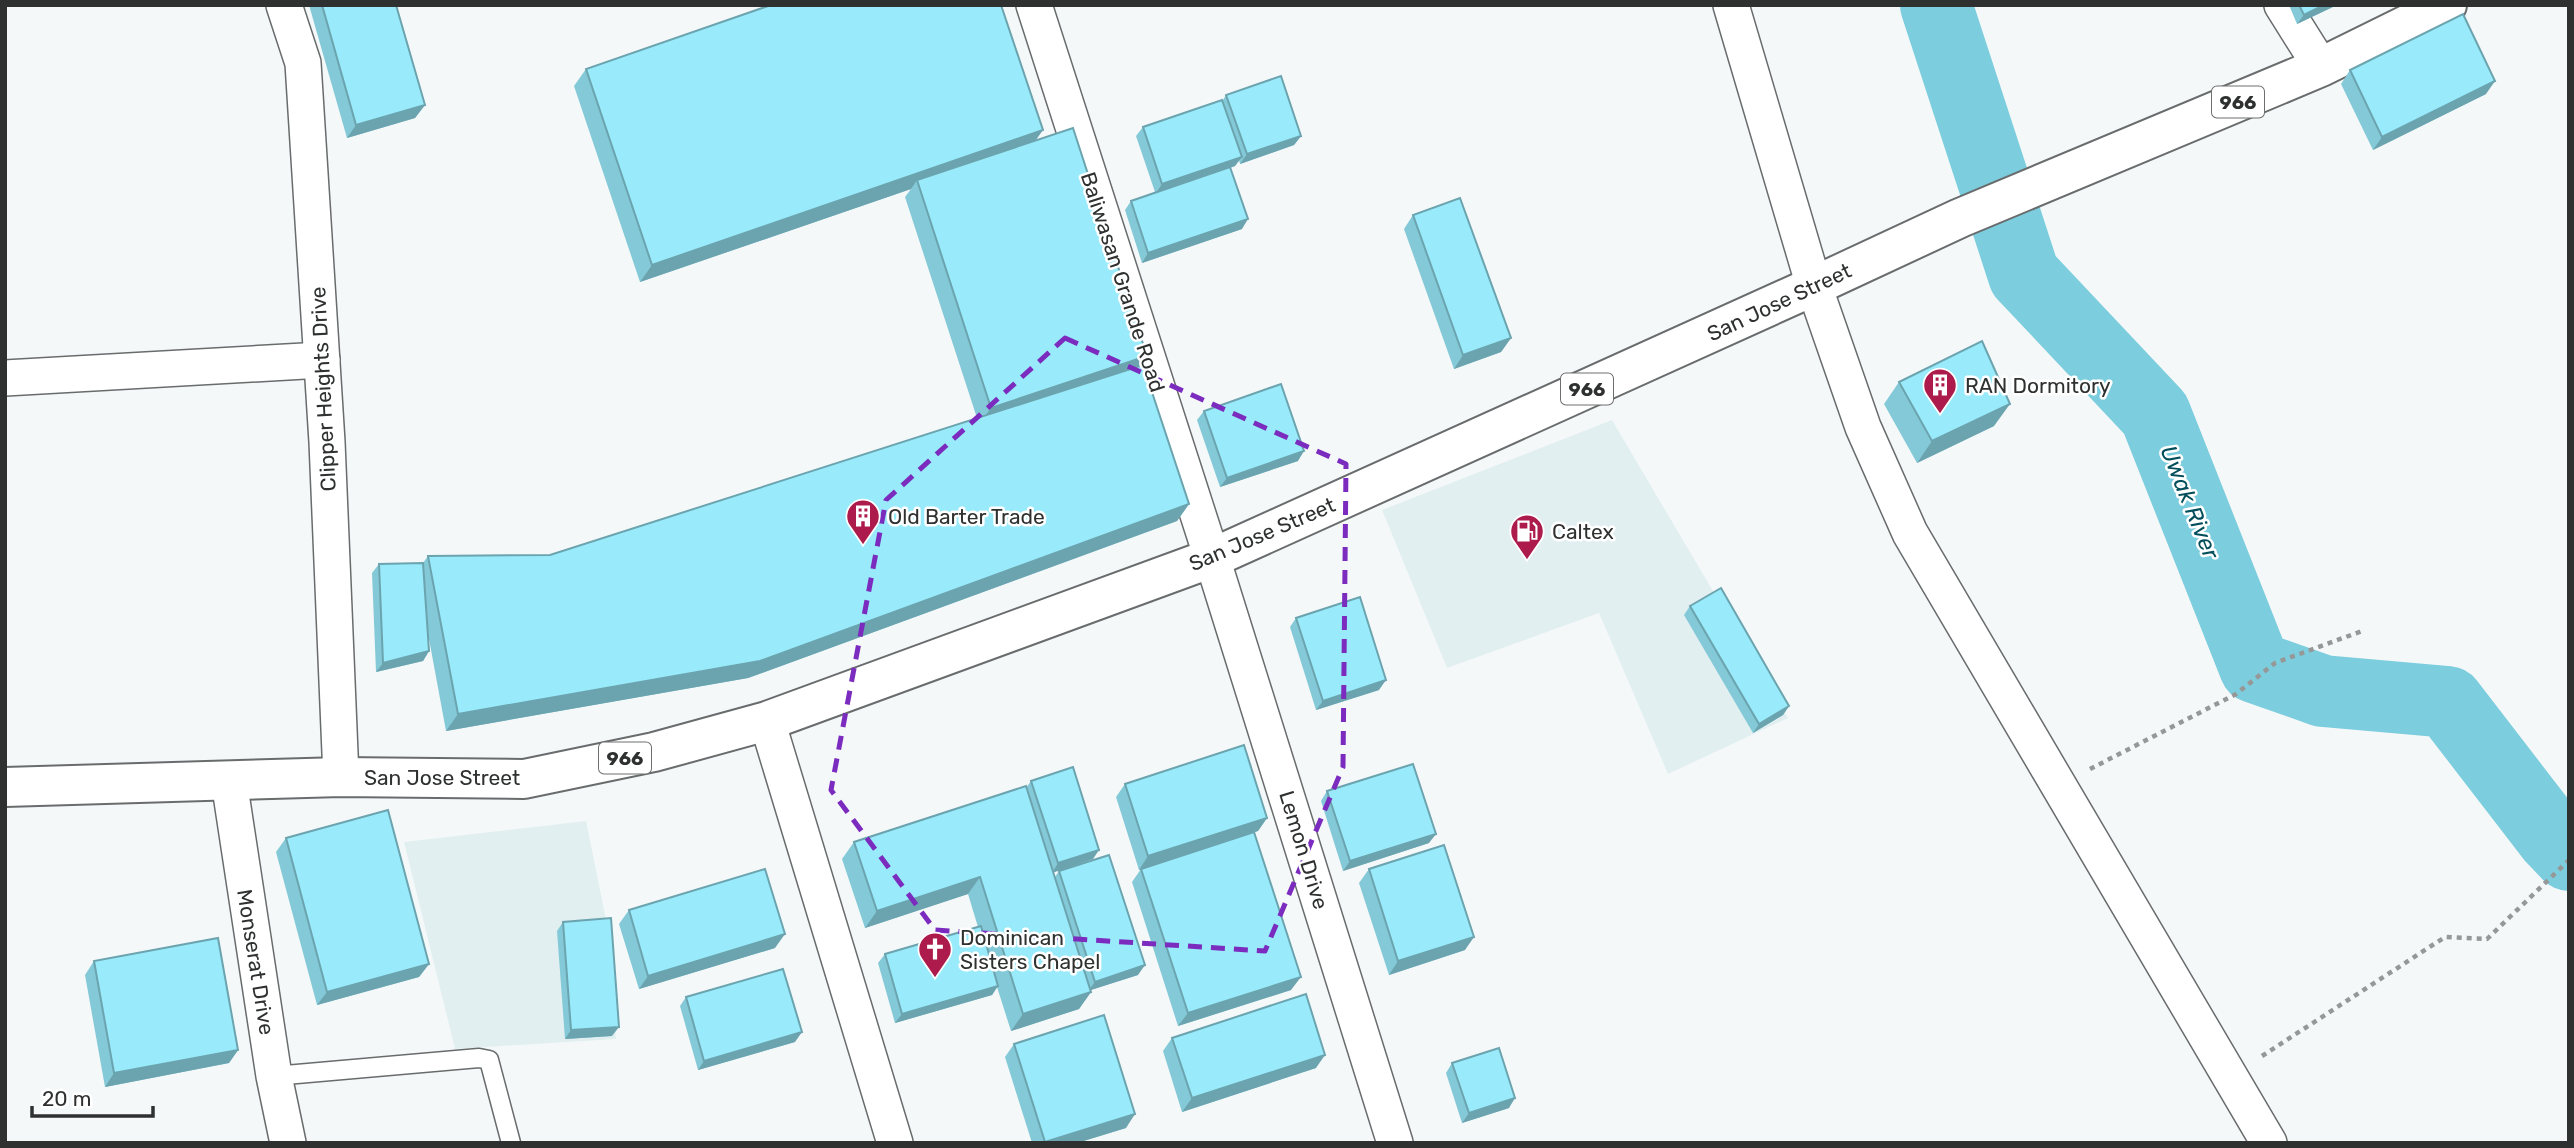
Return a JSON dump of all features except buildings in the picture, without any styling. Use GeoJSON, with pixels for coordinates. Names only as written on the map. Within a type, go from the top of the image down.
{"type":"FeatureCollection","features":[{"type":"Feature","properties":{"kind":"main road","name":"San Jose Street"},"geometry":{"type":"LineString","coordinates":[[5,787],[341,777],[524,779],[654,752],[767,721],[1212,558],[1960,218],[2321,67],[2397,16],[2447,5]]}},
{"type":"Feature","properties":{"kind":"street","name":"Clipper Heights Drive"},"geometry":{"type":"LineString","coordinates":[[284,5],[303,63],[322,360],[341,777]]}},
{"type":"Feature","properties":{"kind":"street","name":"Baliwasan Grande Road"},"geometry":{"type":"LineString","coordinates":[[1034,5],[1212,558]]}},
{"type":"Feature","properties":{"kind":"street"},"geometry":{"type":"LineString","coordinates":[[1731,5],[1814,286],[1863,426],[1910,533],[2269,1143]]}},
{"type":"Feature","properties":{"kind":"street"},"geometry":{"type":"LineString","coordinates":[[2282,5],[2321,67]]}},
{"type":"Feature","properties":{"kind":"street"},"geometry":{"type":"LineString","coordinates":[[5,378],[322,360]]}},
{"type":"Feature","properties":{"kind":"street","name":"Lemon Drive"},"geometry":{"type":"LineString","coordinates":[[1212,558],[1395,1143]]}},
{"type":"Feature","properties":{"kind":"street"},"geometry":{"type":"LineString","coordinates":[[767,721],[895,1143]]}},
{"type":"Feature","properties":{"kind":"street","name":"Monserat Drive"},"geometry":{"type":"LineString","coordinates":[[229,781],[274,1076],[288,1143]]}},
{"type":"Feature","properties":{"kind":"lane"},"geometry":{"type":"LineString","coordinates":[[274,1076],[480,1058],[489,1060],[511,1143]]}},
{"type":"Feature","properties":{"kind":"path"},"geometry":{"type":"LineString","coordinates":[[2059,786],[2236,694],[2275,663],[2362,631]]}},
{"type":"Feature","properties":{"kind":"path"},"geometry":{"type":"LineString","coordinates":[[2230,1077],[2445,937],[2487,939],[2569,860]]}},
{"type":"Feature","properties":{"kind":"highlighted area"},"geometry":{"type":"Polygon","coordinates":[[[1065,338],[1346,464],[1343,767],[1265,951],[935,930],[831,790],[886,500],[1065,338]]]}},
{"type":"Feature","properties":{"kind":"shaded area"},"geometry":{"type":"Polygon","coordinates":[[[1612,420],[1788,718],[1668,774],[1599,613],[1447,668],[1382,510],[1612,420]]]}},
{"type":"Feature","properties":{"kind":"shaded area"},"geometry":{"type":"Polygon","coordinates":[[[586,821],[608,929],[616,1039],[455,1049],[404,842],[586,821]]]}},
{"type":"Feature","properties":{"kind":"waterway","name":"Uwak River"},"geometry":{"type":"LineString","coordinates":[[1936,5],[2024,275],[2155,414],[2255,667],[2323,691],[2448,702],[2552,837],[2569,855]]}},
{"type":"Feature","properties":{"kind":"place","name":"RAN Dormitory"},"geometry":{"type":"Point","coordinates":[1940,415]}},
{"type":"Feature","properties":{"kind":"place","name":"Old Barter Trade"},"geometry":{"type":"Point","coordinates":[863,546]}},
{"type":"Feature","properties":{"kind":"place","name":"Caltex"},"geometry":{"type":"Point","coordinates":[1527,561]}},
{"type":"Feature","properties":{"kind":"place","name":"Dominican Sisters Chapel"},"geometry":{"type":"Point","coordinates":[935,979]}}]}
